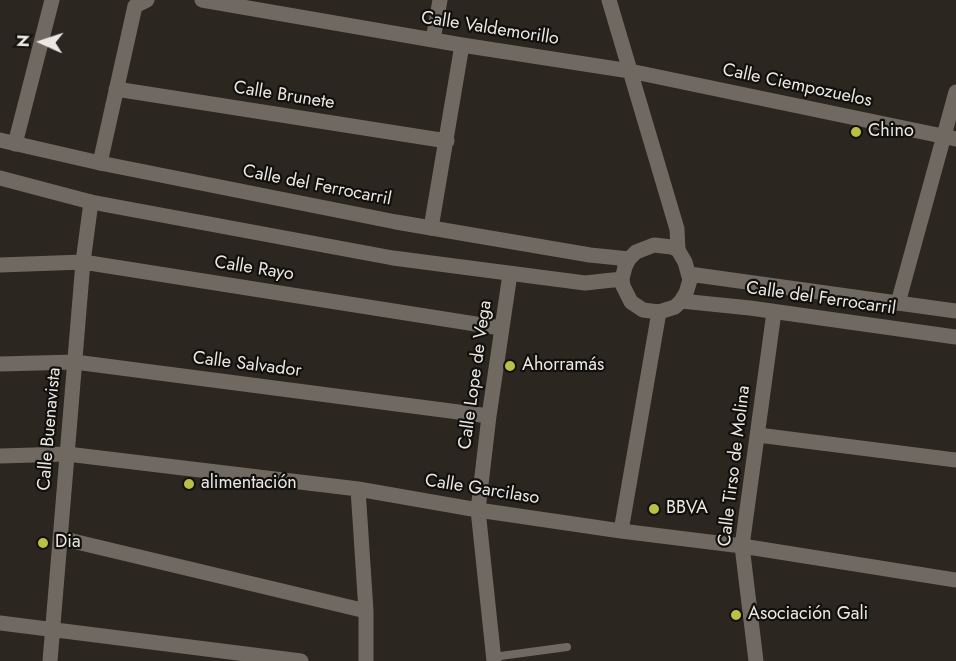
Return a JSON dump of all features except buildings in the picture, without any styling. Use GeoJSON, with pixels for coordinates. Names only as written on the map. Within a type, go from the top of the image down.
{"type":"FeatureCollection","features":[{"type":"Feature","properties":{"kind":"street"},"geometry":{"type":"LineString","coordinates":[[7,142],[52,0]]}},
{"type":"Feature","properties":{"kind":"street"},"geometry":{"type":"LineString","coordinates":[[100,163],[135,6],[147,0]]}},
{"type":"Feature","properties":{"kind":"street","name":"Calle Valdemorillo"},"geometry":{"type":"LineString","coordinates":[[202,0],[462,45],[630,71]]}},
{"type":"Feature","properties":{"kind":"street"},"geometry":{"type":"LineString","coordinates":[[433,40],[440,0]]}},
{"type":"Feature","properties":{"kind":"street"},"geometry":{"type":"LineString","coordinates":[[609,0],[678,229],[678,250],[685,262],[690,280],[681,301],[659,312],[643,310],[631,302],[622,279],[629,259],[646,246],[664,246],[678,250]]}},
{"type":"Feature","properties":{"kind":"street"},"geometry":{"type":"LineString","coordinates":[[431,228],[462,45]]}},
{"type":"Feature","properties":{"kind":"street","name":"Calle Ciempozuelos"},"geometry":{"type":"LineString","coordinates":[[630,71],[950,138]]}},
{"type":"Feature","properties":{"kind":"street","name":"Calle Brunete"},"geometry":{"type":"LineString","coordinates":[[116,89],[447,141]]}},
{"type":"Feature","properties":{"kind":"street"},"geometry":{"type":"LineString","coordinates":[[898,303],[950,138],[956,92]]}},
{"type":"Feature","properties":{"kind":"street","name":"Calle del Ferrocarril"},"geometry":{"type":"LineString","coordinates":[[7,142],[100,163],[431,228],[590,255],[629,259]]}},
{"type":"Feature","properties":{"kind":"street"},"geometry":{"type":"LineString","coordinates":[[0,178],[91,202],[393,258],[585,283],[622,279]]}},
{"type":"Feature","properties":{"kind":"street","name":"Calle Buenavista"},"geometry":{"type":"LineString","coordinates":[[50,661],[83,262],[91,202]]}},
{"type":"Feature","properties":{"kind":"street","name":"Calle Rayo"},"geometry":{"type":"LineString","coordinates":[[0,265],[83,262],[501,327]]}},
{"type":"Feature","properties":{"kind":"street","name":"Calle Lope de Vega"},"geometry":{"type":"LineString","coordinates":[[494,659],[478,510],[510,274]]}},
{"type":"Feature","properties":{"kind":"street","name":"Calle del Ferrocarril"},"geometry":{"type":"LineString","coordinates":[[689,274],[956,311]]}},
{"type":"Feature","properties":{"kind":"street","name":"Calle del Ferrocarril"},"geometry":{"type":"LineString","coordinates":[[681,301],[956,338]]}},
{"type":"Feature","properties":{"kind":"street"},"geometry":{"type":"LineString","coordinates":[[621,531],[659,312]]}},
{"type":"Feature","properties":{"kind":"street","name":"Calle Tirso de Molina"},"geometry":{"type":"LineString","coordinates":[[756,661],[742,546],[774,312]]}},
{"type":"Feature","properties":{"kind":"street","name":"Calle Salvador"},"geometry":{"type":"LineString","coordinates":[[0,364],[75,362],[489,416]]}},
{"type":"Feature","properties":{"kind":"street"},"geometry":{"type":"LineString","coordinates":[[758,435],[956,460]]}},
{"type":"Feature","properties":{"kind":"street","name":"Calle Garcilaso"},"geometry":{"type":"LineString","coordinates":[[0,456],[67,454],[358,489],[478,510],[742,546],[956,580]]}},
{"type":"Feature","properties":{"kind":"street"},"geometry":{"type":"LineString","coordinates":[[358,489],[366,611],[366,661]]}},
{"type":"Feature","properties":{"kind":"street"},"geometry":{"type":"LineString","coordinates":[[60,538],[366,611]]}},
{"type":"Feature","properties":{"kind":"street"},"geometry":{"type":"LineString","coordinates":[[0,623],[301,661]]}},
{"type":"Feature","properties":{"kind":"lane"},"geometry":{"type":"LineString","coordinates":[[494,659],[567,647]]}},
{"type":"Feature","properties":{"kind":"place","name":"Chino"},"geometry":{"type":"Point","coordinates":[856,132]}},
{"type":"Feature","properties":{"kind":"place","name":"Ahorramás"},"geometry":{"type":"Point","coordinates":[510,366]}},
{"type":"Feature","properties":{"kind":"place","name":"alimentación"},"geometry":{"type":"Point","coordinates":[189,484]}},
{"type":"Feature","properties":{"kind":"place","name":"BBVA"},"geometry":{"type":"Point","coordinates":[654,509]}},
{"type":"Feature","properties":{"kind":"place","name":"Dia"},"geometry":{"type":"Point","coordinates":[43,543]}},
{"type":"Feature","properties":{"kind":"place","name":"Asociación Gali"},"geometry":{"type":"Point","coordinates":[736,615]}}]}
